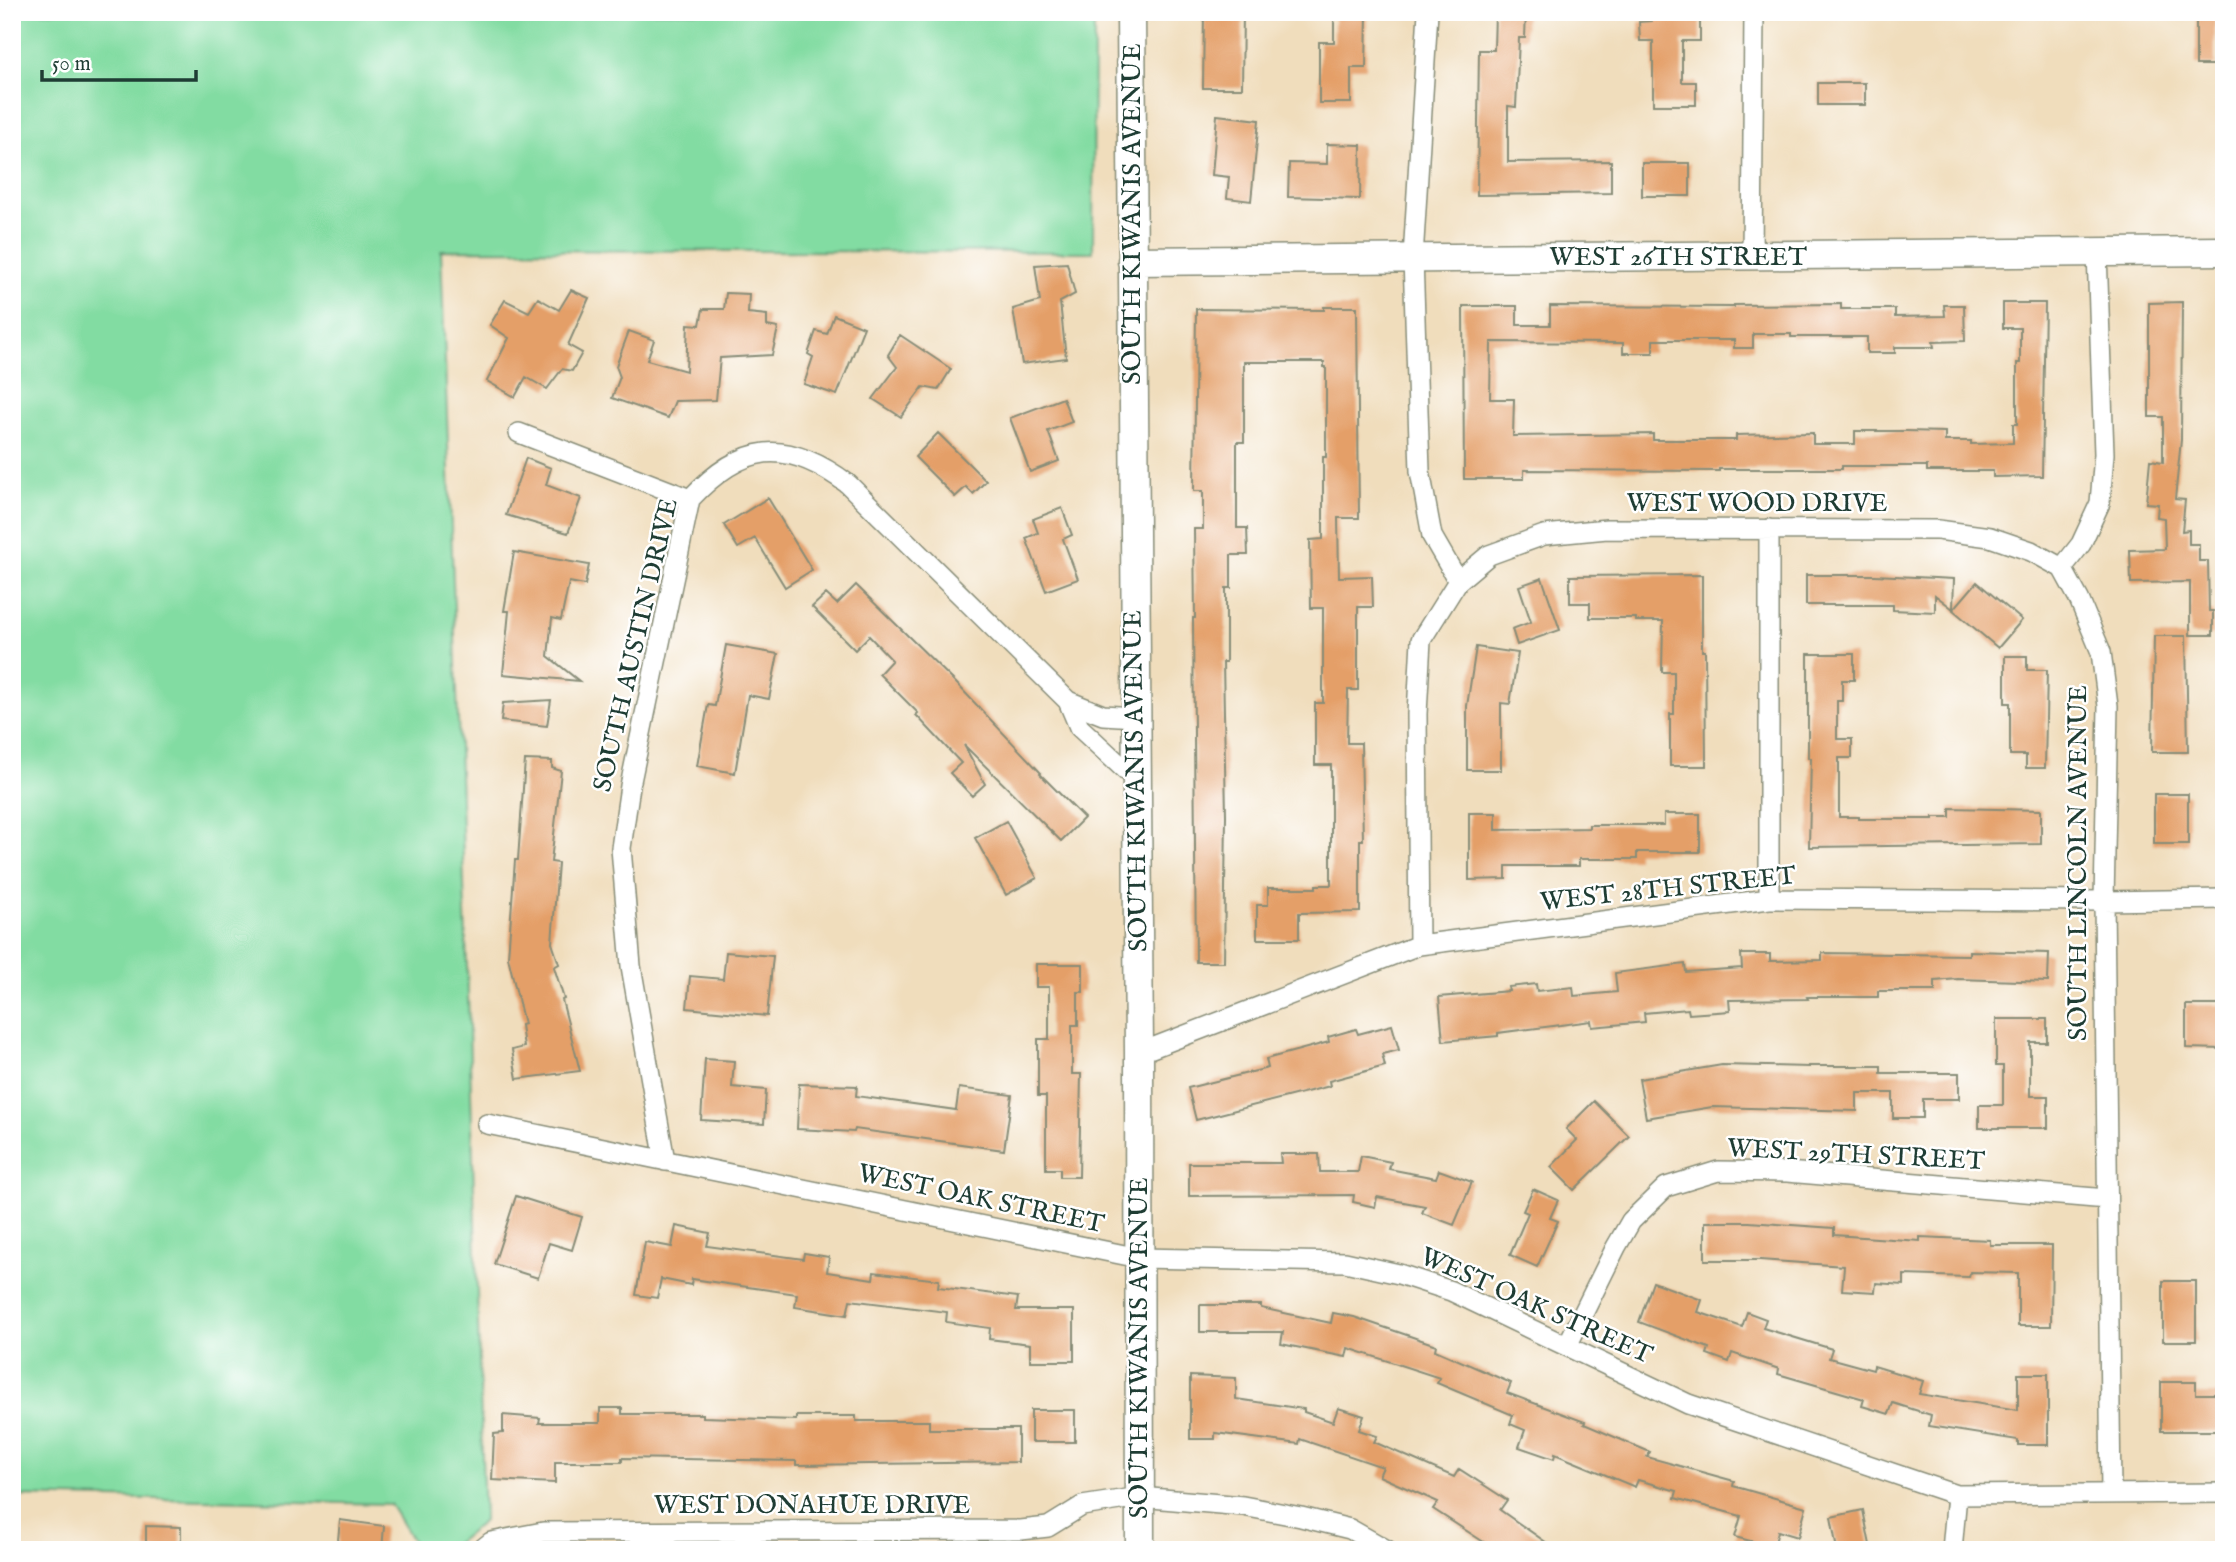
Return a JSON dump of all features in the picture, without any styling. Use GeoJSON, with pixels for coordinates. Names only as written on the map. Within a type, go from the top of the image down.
{"type":"FeatureCollection","features":[{"type":"Feature","properties":{"kind":"main road","name":"SOUTH KIWANIS AVENUE"},"geometry":{"type":"LineString","coordinates":[[1130,12],[1139,1053],[1140,1550]]}},
{"type":"Feature","properties":{"kind":"main road","name":"WEST 26TH STREET"},"geometry":{"type":"LineString","coordinates":[[1132,261],[2224,251]]}},
{"type":"Feature","properties":{"kind":"street"},"geometry":{"type":"LineString","coordinates":[[1428,12],[1413,258],[1420,471],[1432,536],[1458,581]]}},
{"type":"Feature","properties":{"kind":"street"},"geometry":{"type":"LineString","coordinates":[[1752,257],[1754,12]]}},
{"type":"Feature","properties":{"kind":"street"},"geometry":{"type":"LineString","coordinates":[[2062,568],[2081,544],[2100,503],[2104,454],[2097,252]]}},
{"type":"Feature","properties":{"kind":"street"},"geometry":{"type":"LineString","coordinates":[[519,433],[690,499]]}},
{"type":"Feature","properties":{"kind":"street","name":"SOUTH AUSTIN DRIVE"},"geometry":{"type":"LineString","coordinates":[[665,1161],[631,966],[621,848],[629,786],[690,499],[709,479],[732,463],[761,452],[793,455],[824,466],[848,484],[1068,701],[1079,727],[1136,780]]}},
{"type":"Feature","properties":{"kind":"street","name":"WEST WOOD DRIVE"},"geometry":{"type":"LineString","coordinates":[[1419,945],[1417,714],[1421,640],[1458,581],[1489,555],[1544,535],[1607,529],[1951,532],[1990,537],[2031,551],[2062,568]]}},
{"type":"Feature","properties":{"kind":"street"},"geometry":{"type":"LineString","coordinates":[[1769,529],[1769,899]]}},
{"type":"Feature","properties":{"kind":"street","name":"SOUTH LINCOLN AVENUE"},"geometry":{"type":"LineString","coordinates":[[2062,568],[2079,599],[2101,652],[2108,706],[2104,901],[2111,1494]]}},
{"type":"Feature","properties":{"kind":"street","name":"SOUTH AUSTIN DRIVE"},"geometry":{"type":"LineString","coordinates":[[1068,701],[1103,715],[1135,717]]}},
{"type":"Feature","properties":{"kind":"street","name":"WEST 28TH STREET"},"geometry":{"type":"LineString","coordinates":[[1139,1053],[1419,945],[1769,899],[2224,899]]}},
{"type":"Feature","properties":{"kind":"street","name":"WEST OAK STREET"},"geometry":{"type":"LineString","coordinates":[[487,1124],[1139,1258],[1345,1262],[1399,1274],[1451,1291],[1688,1404],[1957,1495],[2224,1493]]}},
{"type":"Feature","properties":{"kind":"street","name":"WEST 29TH STREET"},"geometry":{"type":"LineString","coordinates":[[1567,1346],[1616,1247],[1632,1221],[1667,1188],[1718,1171],[1787,1172],[2107,1199]]}},
{"type":"Feature","properties":{"kind":"street"},"geometry":{"type":"LineString","coordinates":[[1952,1550],[1957,1495]]}},
{"type":"Feature","properties":{"kind":"street","name":"WEST DONAHUE DRIVE"},"geometry":{"type":"LineString","coordinates":[[481,1550],[491,1542],[543,1532],[1021,1530],[1048,1527],[1082,1506],[1140,1497],[1244,1506],[1301,1517],[1350,1529],[1387,1550]]}},
{"type":"Feature","properties":{"kind":"green space"},"geometry":{"type":"Polygon","coordinates":[[[12,12],[1094,12],[1093,252],[441,250],[484,1521],[448,1550],[418,1550],[390,1504],[12,1496],[12,12]]]}},
{"type":"Feature","properties":{"kind":"building"},"geometry":{"type":"Polygon","coordinates":[[[1204,12],[1243,12],[1242,88],[1203,88],[1204,12]]]}},
{"type":"Feature","properties":{"kind":"building"},"geometry":{"type":"Polygon","coordinates":[[[1334,12],[1367,12],[1366,68],[1351,68],[1351,103],[1319,103],[1319,42],[1334,42],[1334,12]]]}},
{"type":"Feature","properties":{"kind":"building"},"geometry":{"type":"Polygon","coordinates":[[[1495,12],[1526,12],[1525,38],[1519,38],[1516,107],[1508,106],[1508,162],[1611,161],[1611,193],[1477,195],[1479,50],[1494,50],[1495,12]]]}},
{"type":"Feature","properties":{"kind":"building"},"geometry":{"type":"Polygon","coordinates":[[[1651,12],[1700,15],[1700,41],[1682,41],[1682,82],[1696,82],[1696,105],[1653,105],[1653,41],[1640,41],[1639,22],[1651,21],[1651,12]]]}},
{"type":"Feature","properties":{"kind":"building"},"geometry":{"type":"Polygon","coordinates":[[[2196,12],[2215,12],[2215,65],[2196,65],[2196,12]]]}},
{"type":"Feature","properties":{"kind":"building"},"geometry":{"type":"Polygon","coordinates":[[[1818,83],[1865,83],[1865,105],[1818,105],[1818,83]]]}},
{"type":"Feature","properties":{"kind":"building"},"geometry":{"type":"Polygon","coordinates":[[[1217,115],[1259,120],[1251,201],[1227,198],[1229,177],[1212,175],[1217,115]]]}},
{"type":"Feature","properties":{"kind":"building"},"geometry":{"type":"Polygon","coordinates":[[[1327,144],[1361,145],[1360,199],[1288,197],[1289,163],[1327,164],[1327,144]]]}},
{"type":"Feature","properties":{"kind":"building"},"geometry":{"type":"Polygon","coordinates":[[[1642,163],[1690,163],[1690,196],[1642,196],[1642,163]]]}},
{"type":"Feature","properties":{"kind":"building"},"geometry":{"type":"Polygon","coordinates":[[[1067,263],[1075,294],[1060,302],[1066,358],[1022,364],[1013,309],[1040,301],[1035,265],[1067,263]]]}},
{"type":"Feature","properties":{"kind":"building"},"geometry":{"type":"Polygon","coordinates":[[[571,290],[589,298],[568,345],[582,353],[572,371],[562,369],[547,389],[526,377],[515,397],[487,381],[509,338],[490,325],[505,300],[529,312],[538,298],[559,310],[571,290]]]}},
{"type":"Feature","properties":{"kind":"building"},"geometry":{"type":"Polygon","coordinates":[[[726,293],[749,294],[748,313],[767,315],[767,326],[778,328],[772,355],[720,358],[716,400],[675,401],[668,418],[612,398],[620,377],[616,366],[629,331],[654,340],[647,360],[686,371],[688,324],[700,325],[703,309],[724,309],[726,293]]]}},
{"type":"Feature","properties":{"kind":"building"},"geometry":{"type":"Polygon","coordinates":[[[2182,302],[2181,440],[2175,499],[2185,500],[2182,531],[2189,530],[2189,544],[2199,544],[2199,561],[2208,561],[2209,611],[2213,611],[2213,635],[2190,635],[2190,582],[2131,583],[2130,550],[2165,549],[2164,518],[2157,517],[2158,504],[2146,503],[2150,460],[2163,462],[2163,417],[2149,417],[2149,303],[2182,302]]]}},
{"type":"Feature","properties":{"kind":"building"},"geometry":{"type":"Polygon","coordinates":[[[2003,303],[2045,303],[2042,476],[1993,477],[1993,471],[1927,471],[1927,466],[1842,466],[1842,469],[1719,471],[1524,470],[1524,479],[1464,479],[1463,306],[1517,306],[1517,325],[1550,325],[1550,306],[1734,307],[1841,304],[1841,309],[1895,309],[1895,317],[1945,316],[1944,305],[1964,305],[1965,341],[1933,342],[1934,347],[1895,347],[1895,353],[1867,353],[1867,337],[1791,337],[1791,334],[1753,334],[1753,348],[1734,348],[1734,340],[1653,340],[1653,353],[1623,353],[1623,343],[1491,342],[1490,399],[1514,399],[1513,436],[1653,434],[1653,440],[1736,440],[1736,435],[1813,433],[1813,444],[1855,444],[1855,431],[1906,431],[1945,432],[1945,441],[1971,441],[1971,444],[2013,443],[2013,424],[2017,424],[2020,328],[2003,328],[2003,303]]]}},
{"type":"Feature","properties":{"kind":"building"},"geometry":{"type":"Polygon","coordinates":[[[1324,307],[1357,307],[1359,518],[1338,518],[1339,577],[1372,576],[1373,607],[1358,607],[1358,690],[1348,690],[1347,743],[1361,743],[1363,840],[1360,840],[1360,912],[1299,913],[1299,939],[1257,939],[1257,905],[1268,905],[1268,888],[1316,888],[1316,885],[1331,885],[1331,765],[1315,765],[1315,703],[1323,703],[1323,608],[1311,608],[1310,540],[1323,539],[1326,367],[1324,362],[1244,362],[1244,442],[1237,442],[1237,528],[1247,528],[1248,555],[1231,555],[1231,588],[1226,588],[1226,662],[1223,662],[1226,815],[1224,962],[1196,962],[1194,529],[1203,529],[1203,491],[1194,491],[1196,309],[1324,310],[1324,307]]]}},
{"type":"Feature","properties":{"kind":"building"},"geometry":{"type":"Polygon","coordinates":[[[834,315],[864,327],[837,395],[804,384],[813,357],[808,354],[816,331],[827,334],[834,315]]]}},
{"type":"Feature","properties":{"kind":"building"},"geometry":{"type":"Polygon","coordinates":[[[900,335],[951,369],[938,390],[923,387],[901,417],[873,399],[897,367],[888,355],[900,335]]]}},
{"type":"Feature","properties":{"kind":"building"},"geometry":{"type":"Polygon","coordinates":[[[1063,398],[1072,422],[1048,431],[1059,461],[1030,472],[1010,418],[1063,398]]]}},
{"type":"Feature","properties":{"kind":"building"},"geometry":{"type":"Polygon","coordinates":[[[938,433],[986,481],[973,494],[966,487],[955,497],[915,457],[938,433]]]}},
{"type":"Feature","properties":{"kind":"building"},"geometry":{"type":"Polygon","coordinates":[[[526,458],[551,468],[546,485],[581,498],[568,533],[506,515],[526,458]]]}},
{"type":"Feature","properties":{"kind":"building"},"geometry":{"type":"Polygon","coordinates":[[[768,498],[812,570],[785,587],[755,538],[738,548],[724,525],[768,498]]]}},
{"type":"Feature","properties":{"kind":"building"},"geometry":{"type":"Polygon","coordinates":[[[1062,508],[1072,535],[1063,539],[1078,579],[1046,591],[1026,538],[1038,533],[1033,519],[1062,508]]]}},
{"type":"Feature","properties":{"kind":"building"},"geometry":{"type":"Polygon","coordinates":[[[514,552],[589,565],[585,585],[569,582],[561,620],[552,618],[548,656],[579,681],[503,674],[509,611],[504,611],[514,552]]]}},
{"type":"Feature","properties":{"kind":"building"},"geometry":{"type":"Polygon","coordinates":[[[1702,575],[1706,766],[1670,766],[1670,714],[1674,714],[1674,672],[1662,672],[1663,621],[1590,618],[1590,603],[1570,603],[1570,576],[1702,575]]]}},
{"type":"Feature","properties":{"kind":"building"},"geometry":{"type":"Polygon","coordinates":[[[1806,575],[1954,579],[1953,609],[1935,595],[1935,612],[1893,610],[1893,605],[1806,605],[1806,575]]]}},
{"type":"Feature","properties":{"kind":"building"},"geometry":{"type":"Polygon","coordinates":[[[1542,578],[1560,630],[1517,645],[1512,629],[1531,622],[1519,586],[1542,578]]]}},
{"type":"Feature","properties":{"kind":"building"},"geometry":{"type":"Polygon","coordinates":[[[1977,582],[2022,620],[1998,648],[1953,610],[1977,582]]]}},
{"type":"Feature","properties":{"kind":"building"},"geometry":{"type":"Polygon","coordinates":[[[856,585],[955,682],[1084,818],[1061,841],[964,745],[985,784],[972,796],[950,773],[961,763],[916,715],[918,713],[879,674],[892,660],[869,636],[855,650],[812,607],[826,594],[837,604],[856,585]]]}},
{"type":"Feature","properties":{"kind":"building"},"geometry":{"type":"Polygon","coordinates":[[[2154,636],[2186,636],[2188,752],[2152,752],[2154,636]]]}},
{"type":"Feature","properties":{"kind":"building"},"geometry":{"type":"Polygon","coordinates":[[[726,645],[778,654],[769,699],[748,695],[735,773],[697,766],[708,705],[715,706],[726,645]]]}},
{"type":"Feature","properties":{"kind":"building"},"geometry":{"type":"Polygon","coordinates":[[[1476,647],[1518,653],[1510,704],[1501,703],[1501,770],[1467,770],[1467,706],[1476,647]]]}},
{"type":"Feature","properties":{"kind":"building"},"geometry":{"type":"Polygon","coordinates":[[[1808,654],[1854,654],[1854,680],[1842,680],[1842,701],[1837,701],[1837,739],[1852,739],[1852,758],[1839,758],[1839,817],[1933,819],[1950,817],[1950,808],[2041,810],[2041,844],[1809,847],[1811,758],[1808,758],[1808,654]]]}},
{"type":"Feature","properties":{"kind":"building"},"geometry":{"type":"Polygon","coordinates":[[[2005,656],[2027,656],[2027,670],[2047,670],[2045,768],[2026,768],[2026,755],[2010,755],[2010,703],[2005,703],[2005,656]]]}},
{"type":"Feature","properties":{"kind":"building"},"geometry":{"type":"Polygon","coordinates":[[[551,700],[547,726],[501,721],[503,703],[551,700]]]}},
{"type":"Feature","properties":{"kind":"building"},"geometry":{"type":"Polygon","coordinates":[[[525,760],[552,761],[552,768],[561,771],[551,862],[558,863],[552,943],[559,964],[554,967],[580,1071],[517,1079],[512,1050],[524,1047],[521,1025],[524,1024],[508,957],[525,760]]]}},
{"type":"Feature","properties":{"kind":"building"},"geometry":{"type":"Polygon","coordinates":[[[2154,794],[2188,794],[2188,844],[2154,844],[2154,794]]]}},
{"type":"Feature","properties":{"kind":"building"},"geometry":{"type":"Polygon","coordinates":[[[1469,813],[1496,813],[1496,830],[1589,828],[1589,825],[1664,825],[1664,814],[1700,814],[1700,852],[1637,852],[1637,859],[1579,859],[1579,866],[1506,866],[1506,879],[1469,880],[1469,813]]]}},
{"type":"Feature","properties":{"kind":"building"},"geometry":{"type":"Polygon","coordinates":[[[1006,821],[1037,878],[1006,895],[975,838],[1006,821]]]}},
{"type":"Feature","properties":{"kind":"building"},"geometry":{"type":"Polygon","coordinates":[[[1969,951],[2049,953],[2048,982],[1958,979],[1935,981],[1935,991],[1878,991],[1878,997],[1729,1000],[1730,1011],[1689,1014],[1688,1009],[1644,1013],[1645,1022],[1592,1027],[1591,1021],[1498,1033],[1498,1036],[1443,1041],[1439,997],[1509,991],[1508,987],[1536,984],[1537,991],[1573,987],[1574,996],[1617,992],[1615,973],[1685,964],[1686,972],[1742,968],[1741,954],[1770,954],[1770,961],[1822,960],[1822,953],[1969,955],[1969,951]]]}},
{"type":"Feature","properties":{"kind":"building"},"geometry":{"type":"Polygon","coordinates":[[[726,952],[773,956],[767,1016],[687,1008],[690,976],[723,979],[726,952]]]}},
{"type":"Feature","properties":{"kind":"building"},"geometry":{"type":"Polygon","coordinates":[[[1036,964],[1083,964],[1083,992],[1078,992],[1078,1025],[1072,1025],[1072,1074],[1081,1074],[1079,1177],[1060,1177],[1060,1169],[1046,1169],[1046,1096],[1038,1096],[1038,1039],[1049,1039],[1049,987],[1036,987],[1036,964]]]}},
{"type":"Feature","properties":{"kind":"building"},"geometry":{"type":"Polygon","coordinates":[[[2186,1005],[2224,1005],[2224,1049],[2186,1048],[2186,1005]]]}},
{"type":"Feature","properties":{"kind":"building"},"geometry":{"type":"Polygon","coordinates":[[[1996,1019],[2047,1019],[2047,1042],[2030,1042],[2030,1096],[2048,1096],[2048,1128],[1979,1128],[1979,1105],[2003,1105],[2003,1066],[1996,1066],[1996,1019]]]}},
{"type":"Feature","properties":{"kind":"building"},"geometry":{"type":"Polygon","coordinates":[[[1392,1025],[1399,1050],[1382,1054],[1385,1066],[1329,1081],[1330,1086],[1196,1120],[1188,1088],[1268,1068],[1266,1059],[1329,1042],[1328,1037],[1356,1029],[1358,1034],[1392,1025]]]}},
{"type":"Feature","properties":{"kind":"building"},"geometry":{"type":"Polygon","coordinates":[[[705,1059],[734,1061],[732,1087],[766,1090],[764,1124],[701,1120],[705,1059]]]}},
{"type":"Feature","properties":{"kind":"building"},"geometry":{"type":"Polygon","coordinates":[[[1722,1065],[1881,1066],[1881,1073],[1959,1073],[1959,1099],[1923,1099],[1923,1118],[1893,1118],[1893,1093],[1857,1093],[1857,1111],[1712,1107],[1646,1118],[1639,1079],[1722,1065]]]}},
{"type":"Feature","properties":{"kind":"building"},"geometry":{"type":"Polygon","coordinates":[[[799,1084],[857,1086],[856,1096],[956,1110],[959,1088],[1012,1095],[1004,1150],[855,1129],[854,1132],[797,1129],[799,1084]]]}},
{"type":"Feature","properties":{"kind":"building"},"geometry":{"type":"Polygon","coordinates":[[[1594,1101],[1629,1136],[1574,1190],[1551,1167],[1577,1140],[1566,1129],[1594,1101]]]}},
{"type":"Feature","properties":{"kind":"building"},"geometry":{"type":"Polygon","coordinates":[[[1280,1154],[1319,1154],[1320,1172],[1358,1172],[1361,1156],[1391,1162],[1389,1169],[1436,1178],[1439,1170],[1472,1182],[1454,1225],[1422,1213],[1425,1206],[1377,1197],[1375,1207],[1353,1202],[1354,1195],[1189,1196],[1189,1163],[1281,1163],[1280,1154]]]}},
{"type":"Feature","properties":{"kind":"building"},"geometry":{"type":"Polygon","coordinates":[[[1533,1189],[1558,1200],[1550,1218],[1558,1221],[1537,1267],[1510,1255],[1528,1213],[1523,1211],[1533,1189]]]}},
{"type":"Feature","properties":{"kind":"building"},"geometry":{"type":"Polygon","coordinates":[[[516,1196],[582,1217],[572,1250],[549,1243],[538,1278],[494,1264],[516,1196]]]}},
{"type":"Feature","properties":{"kind":"building"},"geometry":{"type":"Polygon","coordinates":[[[1705,1222],[1834,1228],[1834,1235],[1920,1241],[1920,1237],[1990,1240],[1990,1245],[2052,1245],[2051,1326],[2018,1326],[2018,1273],[1970,1272],[1969,1277],[1904,1275],[1904,1285],[1876,1283],[1875,1292],[1842,1290],[1844,1266],[1760,1260],[1705,1260],[1705,1222]]]}},
{"type":"Feature","properties":{"kind":"building"},"geometry":{"type":"Polygon","coordinates":[[[676,1226],[710,1233],[707,1246],[803,1259],[804,1253],[829,1257],[827,1272],[873,1279],[874,1272],[939,1280],[938,1287],[1018,1297],[1016,1310],[1074,1310],[1074,1361],[1030,1361],[1030,1344],[989,1339],[990,1328],[946,1322],[947,1312],[850,1300],[847,1315],[795,1307],[797,1294],[692,1279],[691,1285],[661,1279],[657,1298],[636,1295],[645,1242],[672,1247],[676,1226]]]}},
{"type":"Feature","properties":{"kind":"building"},"geometry":{"type":"Polygon","coordinates":[[[2163,1281],[2196,1281],[2196,1341],[2163,1341],[2163,1281]]]}},
{"type":"Feature","properties":{"kind":"building"},"geometry":{"type":"Polygon","coordinates":[[[1653,1282],[1702,1300],[1698,1312],[1742,1327],[1747,1312],[1766,1319],[1763,1328],[1832,1349],[1829,1358],[1873,1370],[1874,1366],[1923,1381],[1919,1394],[2018,1410],[2018,1374],[2048,1374],[2048,1445],[2018,1445],[2018,1440],[1929,1426],[1931,1415],[1893,1403],[1889,1414],[1862,1406],[1864,1399],[1778,1374],[1779,1369],[1732,1353],[1729,1362],[1707,1354],[1709,1348],[1639,1322],[1653,1282]]]}},
{"type":"Feature","properties":{"kind":"building"},"geometry":{"type":"Polygon","coordinates":[[[1200,1305],[1261,1305],[1261,1308],[1331,1323],[1333,1313],[1354,1317],[1436,1345],[1435,1350],[1511,1383],[1507,1393],[1585,1422],[1584,1424],[1650,1452],[1647,1457],[1734,1481],[1733,1486],[1806,1507],[1798,1537],[1778,1531],[1774,1547],[1735,1537],[1741,1516],[1675,1498],[1677,1491],[1638,1480],[1635,1487],[1555,1454],[1554,1459],[1519,1447],[1525,1430],[1510,1424],[1513,1415],[1437,1383],[1440,1378],[1348,1348],[1346,1357],[1281,1344],[1283,1332],[1200,1332],[1200,1305]]]}},
{"type":"Feature","properties":{"kind":"building"},"geometry":{"type":"Polygon","coordinates":[[[1190,1376],[1236,1378],[1236,1399],[1304,1409],[1304,1412],[1333,1422],[1338,1408],[1364,1416],[1359,1430],[1377,1436],[1374,1442],[1454,1477],[1459,1469],[1507,1500],[1500,1510],[1557,1550],[1496,1550],[1433,1509],[1438,1502],[1379,1476],[1383,1467],[1300,1439],[1299,1444],[1215,1433],[1215,1439],[1190,1439],[1190,1376]]]}},
{"type":"Feature","properties":{"kind":"building"},"geometry":{"type":"Polygon","coordinates":[[[2161,1382],[2196,1382],[2196,1394],[2224,1394],[2224,1431],[2161,1431],[2161,1382]]]}},
{"type":"Feature","properties":{"kind":"building"},"geometry":{"type":"Polygon","coordinates":[[[600,1408],[622,1408],[622,1414],[703,1414],[703,1417],[796,1420],[796,1416],[856,1416],[856,1421],[929,1421],[929,1429],[1018,1429],[1018,1462],[796,1465],[796,1461],[622,1458],[622,1462],[555,1462],[555,1483],[492,1480],[494,1434],[503,1433],[503,1415],[540,1418],[539,1423],[600,1423],[600,1408]]]}},
{"type":"Feature","properties":{"kind":"building"},"geometry":{"type":"Polygon","coordinates":[[[1031,1410],[1075,1410],[1075,1442],[1031,1442],[1031,1410]]]}},
{"type":"Feature","properties":{"kind":"building"},"geometry":{"type":"Polygon","coordinates":[[[1863,1510],[1871,1550],[1837,1550],[1831,1517],[1863,1510]]]}},
{"type":"Feature","properties":{"kind":"building"},"geometry":{"type":"Polygon","coordinates":[[[340,1520],[384,1526],[382,1550],[337,1550],[340,1520]]]}},
{"type":"Feature","properties":{"kind":"building"},"geometry":{"type":"Polygon","coordinates":[[[146,1526],[181,1527],[181,1550],[146,1550],[146,1526]]]}}]}
